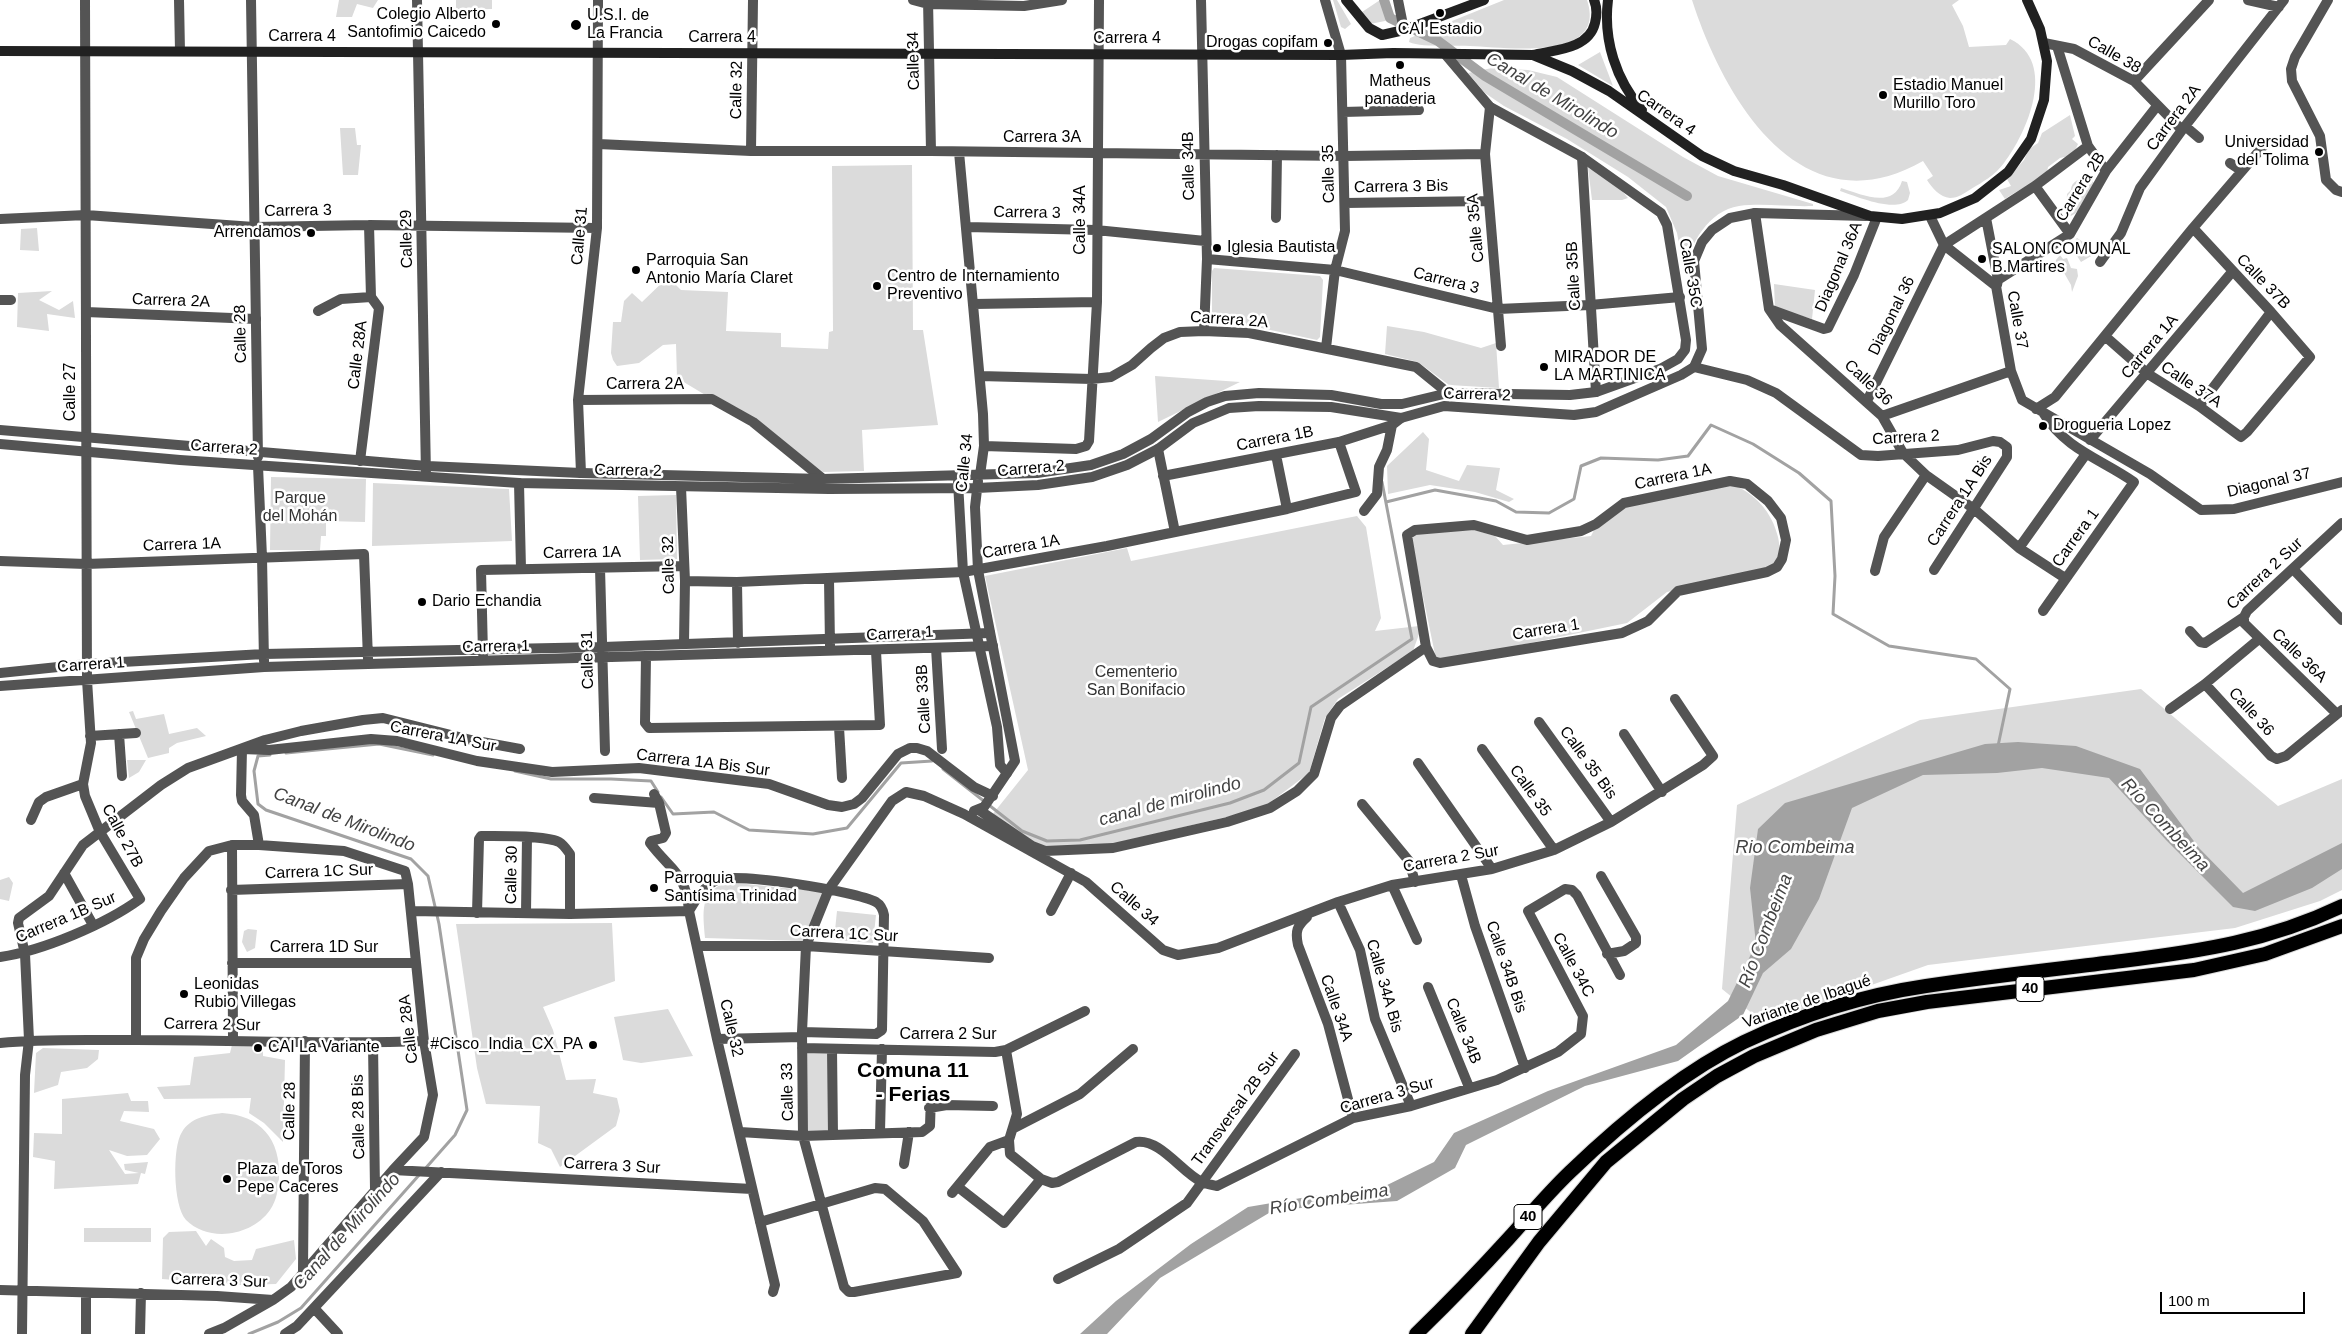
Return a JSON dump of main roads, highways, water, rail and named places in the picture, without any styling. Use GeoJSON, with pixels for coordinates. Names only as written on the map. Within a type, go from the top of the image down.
{"type":"FeatureCollection","features":[{"type":"Feature","properties":{"kind":"highway","name":"Variante de Ibagué"},"geometry":{"type":"LineString","coordinates":[[1416,1334],[1440,1311],[1569,1173],[1606,1139],[1694,1072],[1744,1042],[1810,1016],[1872,996],[1925,986],[2201,951],[2258,939],[2314,920],[2342,906]]}},
{"type":"Feature","properties":{"kind":"highway","name":"Variante de Ibagué"},"geometry":{"type":"LineString","coordinates":[[1473,1332],[1539,1242],[1600,1169],[1644,1129],[1717,1076],[1754,1056],[1816,1030],[1878,1011],[1937,1001],[2194,970],[2264,954],[2342,926]]}},
{"type":"Feature","properties":{"kind":"highway"},"geometry":{"type":"LineString","coordinates":[[1421,1334],[1440,1311]]}},
{"type":"Feature","properties":{"kind":"main road"},"geometry":{"type":"LineString","coordinates":[[1346,0],[1375,33],[1390,34],[1484,0]]}},
{"type":"Feature","properties":{"kind":"main road"},"geometry":{"type":"LineString","coordinates":[[1532,55],[1578,45],[1586,39],[1595,25],[1597,15],[1594,0]]}},
{"type":"Feature","properties":{"kind":"main road"},"geometry":{"type":"LineString","coordinates":[[1608,0],[1606,18],[1608,40],[1618,72],[1636,103],[1655,124]]}},
{"type":"Feature","properties":{"kind":"main road","name":"Carrera 4"},"geometry":{"type":"LineString","coordinates":[[0,51],[1341,55],[1393,53],[1532,55],[1572,71],[1609,91],[1702,156],[1734,171],[1783,185],[1873,216],[1902,219],[1930,216],[1960,206],[1983,193],[2008,172],[2025,149],[2035,129],[2044,100],[2047,70],[2044,43],[2028,0]]}},
{"type":"Feature","properties":{"kind":"main road"},"geometry":{"type":"LineString","coordinates":[[1390,34],[1386,38],[1385,44],[1387,50],[1393,53]]}},
{"type":"Feature","properties":{"kind":"water","name":"Rio Combeima"},"geometry":{"type":"Polygon","coordinates":[[[2018,742],[2076,746],[2140,769],[2199,848],[2243,893],[2342,843],[2342,869],[2312,888],[2255,911],[2233,907],[2166,840],[2109,778],[2042,768],[1997,773],[1923,775],[1852,808],[1819,899],[1791,949],[1763,973],[1743,1015],[1678,1061],[1585,1086],[1466,1145],[1455,1168],[1397,1201],[1274,1210],[1160,1278],[1107,1334],[1080,1334],[1116,1301],[1191,1244],[1248,1207],[1313,1196],[1377,1190],[1434,1162],[1454,1133],[1548,1091],[1676,1045],[1728,1001],[1756,944],[1750,888],[1758,829],[1785,803],[1985,744],[2018,742]]]}},
{"type":"Feature","properties":{"kind":"waterway","name":"Canal de Mirolindo"},"geometry":{"type":"LineString","coordinates":[[1384,0],[1390,18],[1438,41],[1485,76],[1687,196]]}},
{"type":"Feature","properties":{"kind":"waterway"},"geometry":{"type":"LineString","coordinates":[[1386,502],[1435,490],[1496,501],[1516,512],[1549,513],[1574,499],[1581,466],[1601,458],[1658,460],[1688,456],[1711,425],[1753,444],[1799,473],[1831,501],[1835,576],[1833,614],[1889,646],[1976,659],[2010,689],[1998,746]]}},
{"type":"Feature","properties":{"kind":"waterway","name":"canal de mirolindo"},"geometry":{"type":"LineString","coordinates":[[943,769],[1022,831],[1047,841],[1080,840],[1230,803],[1264,790],[1299,763],[1311,707],[1412,639],[1382,482]]}},
{"type":"Feature","properties":{"kind":"waterway","name":"Canal de Mirolindo"},"geometry":{"type":"LineString","coordinates":[[286,753],[379,744],[433,755]]}},
{"type":"Feature","properties":{"kind":"waterway","name":"Canal de Mirolindo"},"geometry":{"type":"LineString","coordinates":[[270,755],[258,756],[254,771],[258,804],[266,810],[411,859],[428,876],[439,924],[467,1110],[455,1135],[424,1170]]}},
{"type":"Feature","properties":{"kind":"waterway","name":"Canal de Mirolindo"},"geometry":{"type":"LineString","coordinates":[[661,797],[673,814],[714,812],[749,830],[813,834],[847,828],[901,763],[932,761]]}},
{"type":"Feature","properties":{"kind":"waterway","name":"Canal de Mirolindo"},"geometry":{"type":"LineString","coordinates":[[515,771],[551,779],[651,781],[658,792]]}},
{"type":"Feature","properties":{"kind":"waterway","name":"Canal de Mirolindo"},"geometry":{"type":"LineString","coordinates":[[249,1334],[278,1322],[301,1308],[420,1174]]}},
{"type":"Feature","properties":{"kind":"place","name":"CAI Estadio"},"geometry":{"type":"Point","coordinates":[1440,13]}},
{"type":"Feature","properties":{"kind":"place","name":"Colegio Alberto Santofimio Caicedo"},"geometry":{"type":"Point","coordinates":[496,24]}},
{"type":"Feature","properties":{"kind":"place","name":"U.S.I. de La Francia"},"geometry":{"type":"Point","coordinates":[576,25]}},
{"type":"Feature","properties":{"kind":"place","name":"Drogas copifam"},"geometry":{"type":"Point","coordinates":[1328,43]}},
{"type":"Feature","properties":{"kind":"place","name":"Matheus panaderia"},"geometry":{"type":"Point","coordinates":[1400,65]}},
{"type":"Feature","properties":{"kind":"place","name":"Estadio Manuel Murillo Toro"},"geometry":{"type":"Point","coordinates":[1883,95]}},
{"type":"Feature","properties":{"kind":"place","name":"Universidad del Tolima"},"geometry":{"type":"Point","coordinates":[2319,152]}},
{"type":"Feature","properties":{"kind":"place","name":"Arrendamos"},"geometry":{"type":"Point","coordinates":[311,233]}},
{"type":"Feature","properties":{"kind":"place","name":"Iglesia Bautista"},"geometry":{"type":"Point","coordinates":[1217,248]}},
{"type":"Feature","properties":{"kind":"place","name":"SALON COMUNAL B.Martires"},"geometry":{"type":"Point","coordinates":[1982,259]}},
{"type":"Feature","properties":{"kind":"place","name":"Parroquia San Antonio María Claret"},"geometry":{"type":"Point","coordinates":[636,270]}},
{"type":"Feature","properties":{"kind":"place","name":"Centro de Internamiento Preventivo"},"geometry":{"type":"Point","coordinates":[877,286]}},
{"type":"Feature","properties":{"kind":"place","name":"MIRADOR DE LA MARTINICA"},"geometry":{"type":"Point","coordinates":[1544,367]}},
{"type":"Feature","properties":{"kind":"place","name":"Drogueria Lopez"},"geometry":{"type":"Point","coordinates":[2043,426]}},
{"type":"Feature","properties":{"kind":"place","name":"Dario Echandia"},"geometry":{"type":"Point","coordinates":[422,602]}},
{"type":"Feature","properties":{"kind":"place","name":"Parroquia Santísima Trinidad"},"geometry":{"type":"Point","coordinates":[654,888]}},
{"type":"Feature","properties":{"kind":"place","name":"Leonidas Rubio Villegas"},"geometry":{"type":"Point","coordinates":[184,994]}},
{"type":"Feature","properties":{"kind":"place","name":"#Cisco_India_CX_PA"},"geometry":{"type":"Point","coordinates":[593,1045]}},
{"type":"Feature","properties":{"kind":"place","name":"CAI La Variante"},"geometry":{"type":"Point","coordinates":[258,1048]}},
{"type":"Feature","properties":{"kind":"place","name":"Plaza de Toros Pepe Caceres"},"geometry":{"type":"Point","coordinates":[227,1179]}},
{"type":"Feature","properties":{"kind":"district","name":"Comuna 11 - Ferias"},"geometry":{"type":"Point","coordinates":[913,1083]}},
{"type":"Feature","properties":{"kind":"park label","name":"Parque del Mohán"},"geometry":{"type":"Point","coordinates":[300,508]}},
{"type":"Feature","properties":{"kind":"park label","name":"Cementerio San Bonifacio"},"geometry":{"type":"Point","coordinates":[1136,682]}},
{"type":"Feature","properties":{"kind":"water label","name":"Río Combeima"},"geometry":{"type":"Point","coordinates":[2165,825]}},
{"type":"Feature","properties":{"kind":"water label","name":"Río Combeima"},"geometry":{"type":"Point","coordinates":[1766,931]}},
{"type":"Feature","properties":{"kind":"water label","name":"Río Combeima"},"geometry":{"type":"Point","coordinates":[1329,1200]}}]}
